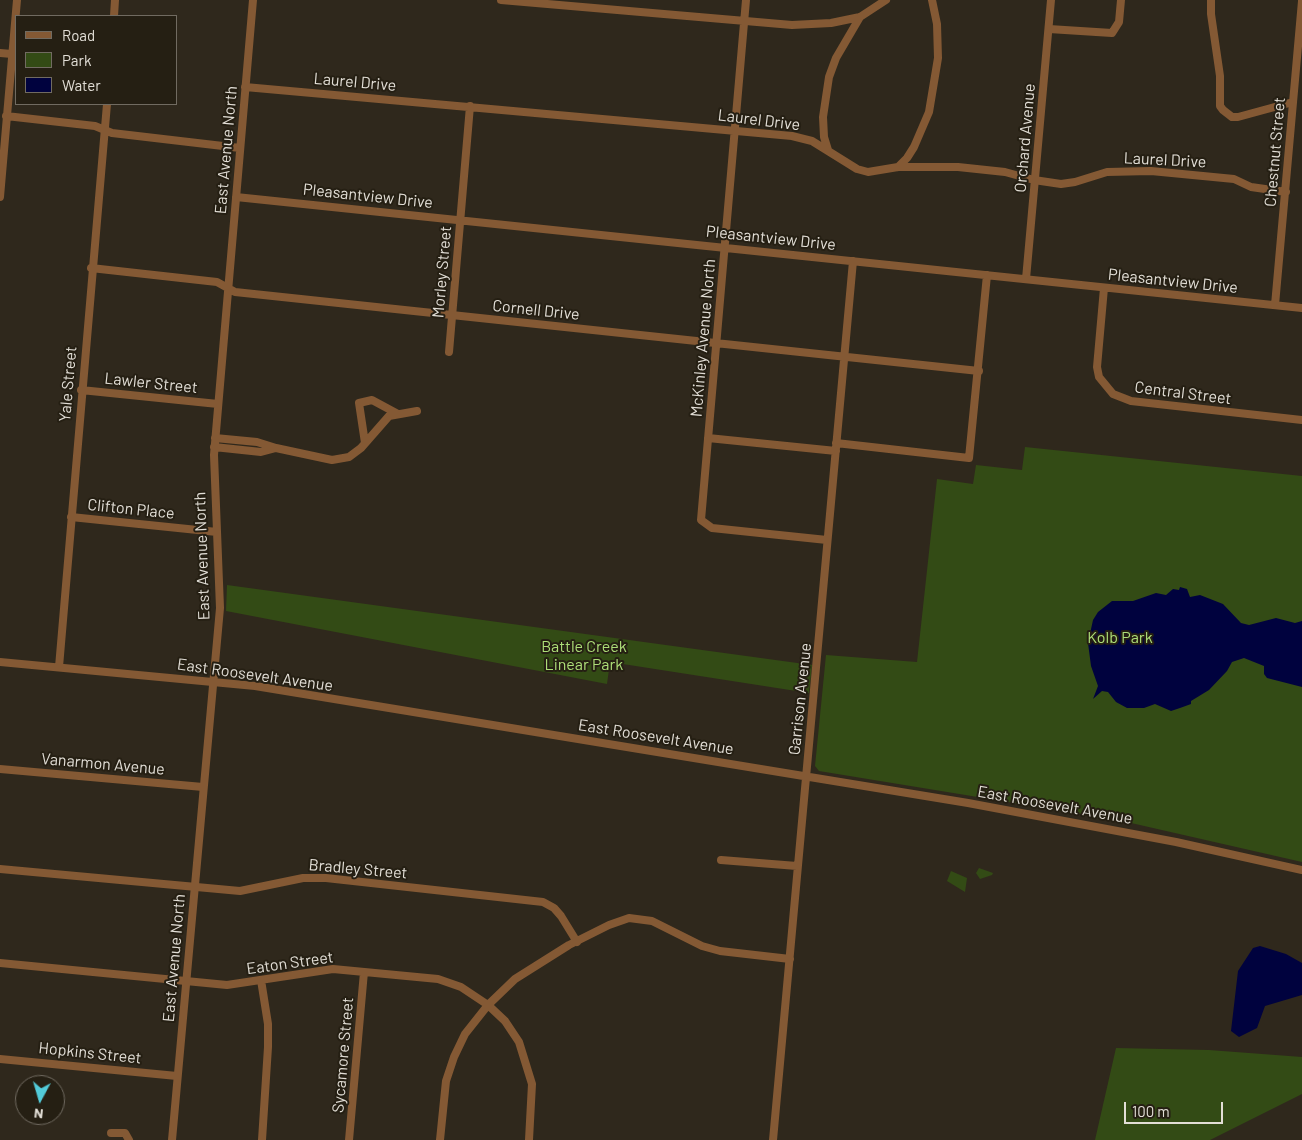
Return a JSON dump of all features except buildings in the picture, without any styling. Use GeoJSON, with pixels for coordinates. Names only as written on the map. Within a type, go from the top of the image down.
{"type":"FeatureCollection","features":[{"type":"Feature","properties":{"kind":"street"},"geometry":{"type":"LineString","coordinates":[[0,197],[2,152],[16,0]]}},
{"type":"Feature","properties":{"kind":"street"},"geometry":{"type":"LineString","coordinates":[[114,15],[116,0]]}},
{"type":"Feature","properties":{"kind":"street","name":"East Avenue North"},"geometry":{"type":"LineString","coordinates":[[172,1140],[220,608],[214,448],[253,0]]}},
{"type":"Feature","properties":{"kind":"street"},"geometry":{"type":"LineString","coordinates":[[501,0],[745,21],[815,24],[860,16],[886,0]]}},
{"type":"Feature","properties":{"kind":"street","name":"McKinley Avenue North"},"geometry":{"type":"LineString","coordinates":[[746,0],[736,129],[700,514],[701,520],[708,526],[828,540]]}},
{"type":"Feature","properties":{"kind":"street"},"geometry":{"type":"LineString","coordinates":[[898,167],[914,147],[929,112],[938,58],[938,31],[932,0]]}},
{"type":"Feature","properties":{"kind":"street","name":"Orchard Avenue"},"geometry":{"type":"LineString","coordinates":[[1026,279],[1051,0]]}},
{"type":"Feature","properties":{"kind":"street"},"geometry":{"type":"LineString","coordinates":[[1048,29],[1112,33],[1119,22],[1121,0]]}},
{"type":"Feature","properties":{"kind":"street"},"geometry":{"type":"LineString","coordinates":[[1211,0],[1211,14],[1220,76],[1220,106],[1223,110],[1232,117],[1293,102]]}},
{"type":"Feature","properties":{"kind":"street","name":"Chestnut Street"},"geometry":{"type":"LineString","coordinates":[[1275,306],[1302,1]]}},
{"type":"Feature","properties":{"kind":"street"},"geometry":{"type":"LineString","coordinates":[[828,150],[824,137],[823,117],[829,77],[836,58],[860,16]]}},
{"type":"Feature","properties":{"kind":"street"},"geometry":{"type":"LineString","coordinates":[[0,53],[12,54]]}},
{"type":"Feature","properties":{"kind":"street","name":"Laurel Drive"},"geometry":{"type":"LineString","coordinates":[[245,87],[736,129],[792,136],[812,142],[828,150],[840,160],[862,170],[876,171],[898,167],[958,167],[1005,172],[1034,180],[1061,184],[1075,182],[1107,172],[1151,171],[1234,179],[1250,187],[1286,192]]}},
{"type":"Feature","properties":{"kind":"street","name":"Yale Street"},"geometry":{"type":"LineString","coordinates":[[59,667],[91,268],[107,105]]}},
{"type":"Feature","properties":{"kind":"street","name":"Morley Street"},"geometry":{"type":"LineString","coordinates":[[449,352],[470,106]]}},
{"type":"Feature","properties":{"kind":"street"},"geometry":{"type":"LineString","coordinates":[[6,116],[50,120],[112,133],[240,148]]}},
{"type":"Feature","properties":{"kind":"street","name":"Pleasantview Drive"},"geometry":{"type":"LineString","coordinates":[[236,197],[1302,308]]}},
{"type":"Feature","properties":{"kind":"street","name":"Garrison Avenue"},"geometry":{"type":"LineString","coordinates":[[773,1140],[853,261]]}},
{"type":"Feature","properties":{"kind":"street","name":"Cornell Drive"},"geometry":{"type":"LineString","coordinates":[[91,268],[217,282],[236,292],[979,371]]}},
{"type":"Feature","properties":{"kind":"street"},"geometry":{"type":"LineString","coordinates":[[708,438],[970,458],[987,275]]}},
{"type":"Feature","properties":{"kind":"street","name":"Central Street"},"geometry":{"type":"LineString","coordinates":[[1104,288],[1096,367],[1103,382],[1113,394],[1130,401],[1302,420]]}},
{"type":"Feature","properties":{"kind":"street","name":"Lawler Street"},"geometry":{"type":"LineString","coordinates":[[81,390],[218,404]]}},
{"type":"Feature","properties":{"kind":"street"},"geometry":{"type":"LineString","coordinates":[[366,443],[359,403],[372,400],[398,414]]}},
{"type":"Feature","properties":{"kind":"street"},"geometry":{"type":"LineString","coordinates":[[215,438],[257,442],[332,460],[349,457],[366,443],[389,416],[417,411]]}},
{"type":"Feature","properties":{"kind":"street"},"geometry":{"type":"LineString","coordinates":[[214,448],[261,452],[276,448]]}},
{"type":"Feature","properties":{"kind":"street","name":"Clifton Place"},"geometry":{"type":"LineString","coordinates":[[71,517],[217,532]]}},
{"type":"Feature","properties":{"kind":"street","name":"East Roosevelt Avenue"},"geometry":{"type":"LineString","coordinates":[[0,662],[213,681],[806,776],[1176,842],[1302,870]]}},
{"type":"Feature","properties":{"kind":"street","name":"Vanarmon Avenue"},"geometry":{"type":"LineString","coordinates":[[0,769],[203,787]]}},
{"type":"Feature","properties":{"kind":"street"},"geometry":{"type":"LineString","coordinates":[[721,860],[797,866]]}},
{"type":"Feature","properties":{"kind":"street","name":"Bradley Street"},"geometry":{"type":"LineString","coordinates":[[0,869],[194,885],[240,891],[303,878],[326,878],[543,902],[554,908],[561,916],[577,942]]}},
{"type":"Feature","properties":{"kind":"street"},"geometry":{"type":"LineString","coordinates":[[440,1140],[446,1081],[454,1057],[465,1034],[488,1005],[530,968],[552,954],[609,925],[629,918],[652,921],[702,946],[720,951],[790,959]]}},
{"type":"Feature","properties":{"kind":"street","name":"Eaton Street"},"geometry":{"type":"LineString","coordinates":[[0,963],[227,985],[333,969],[438,979],[461,987],[488,1005],[505,1021],[519,1042],[532,1084],[528,1140]]}},
{"type":"Feature","properties":{"kind":"street","name":"Sycamore Street"},"geometry":{"type":"LineString","coordinates":[[349,1140],[364,972]]}},
{"type":"Feature","properties":{"kind":"street"},"geometry":{"type":"LineString","coordinates":[[261,980],[268,1024],[262,1140]]}},
{"type":"Feature","properties":{"kind":"street","name":"Hopkins Street"},"geometry":{"type":"LineString","coordinates":[[0,1059],[177,1076]]}},
{"type":"Feature","properties":{"kind":"street"},"geometry":{"type":"LineString","coordinates":[[111,1133],[124,1133],[129,1140]]}},
{"type":"Feature","properties":{"kind":"green space","name":"Kolb Park"},"geometry":{"type":"Polygon","coordinates":[[[1025,447],[1302,476],[1302,862],[1118,820],[819,771],[815,766],[826,655],[917,662],[937,479],[973,484],[976,465],[1022,470],[1025,447]]]}},
{"type":"Feature","properties":{"kind":"green space","name":"Battle Creek Linear Park"},"geometry":{"type":"Polygon","coordinates":[[[227,585],[812,665],[809,693],[610,662],[607,684],[226,611],[227,585]]]}},
{"type":"Feature","properties":{"kind":"green space"},"geometry":{"type":"Polygon","coordinates":[[[979,868],[993,873],[980,879],[976,873],[979,868]]]}},
{"type":"Feature","properties":{"kind":"green space"},"geometry":{"type":"Polygon","coordinates":[[[951,871],[967,878],[965,892],[947,881],[951,871]]]}},
{"type":"Feature","properties":{"kind":"green space"},"geometry":{"type":"Polygon","coordinates":[[[1116,1048],[1209,1050],[1302,1057],[1302,1094],[1210,1140],[1095,1140],[1116,1048]]]}},
{"type":"Feature","properties":{"kind":"water"},"geometry":{"type":"Polygon","coordinates":[[[1180,587],[1187,589],[1190,597],[1200,595],[1223,604],[1241,623],[1249,625],[1276,618],[1295,623],[1302,621],[1302,687],[1267,678],[1264,674],[1264,666],[1244,658],[1232,662],[1227,671],[1209,690],[1191,701],[1191,704],[1171,711],[1155,704],[1144,708],[1127,708],[1116,702],[1108,692],[1102,691],[1093,699],[1098,686],[1091,666],[1088,643],[1093,620],[1098,612],[1112,601],[1133,601],[1156,593],[1166,595],[1173,589],[1179,590],[1180,587]]]}},
{"type":"Feature","properties":{"kind":"water"},"geometry":{"type":"Polygon","coordinates":[[[1260,946],[1286,954],[1302,963],[1302,995],[1265,1006],[1257,1028],[1239,1037],[1231,1031],[1238,971],[1253,948],[1260,946]]]}}]}
